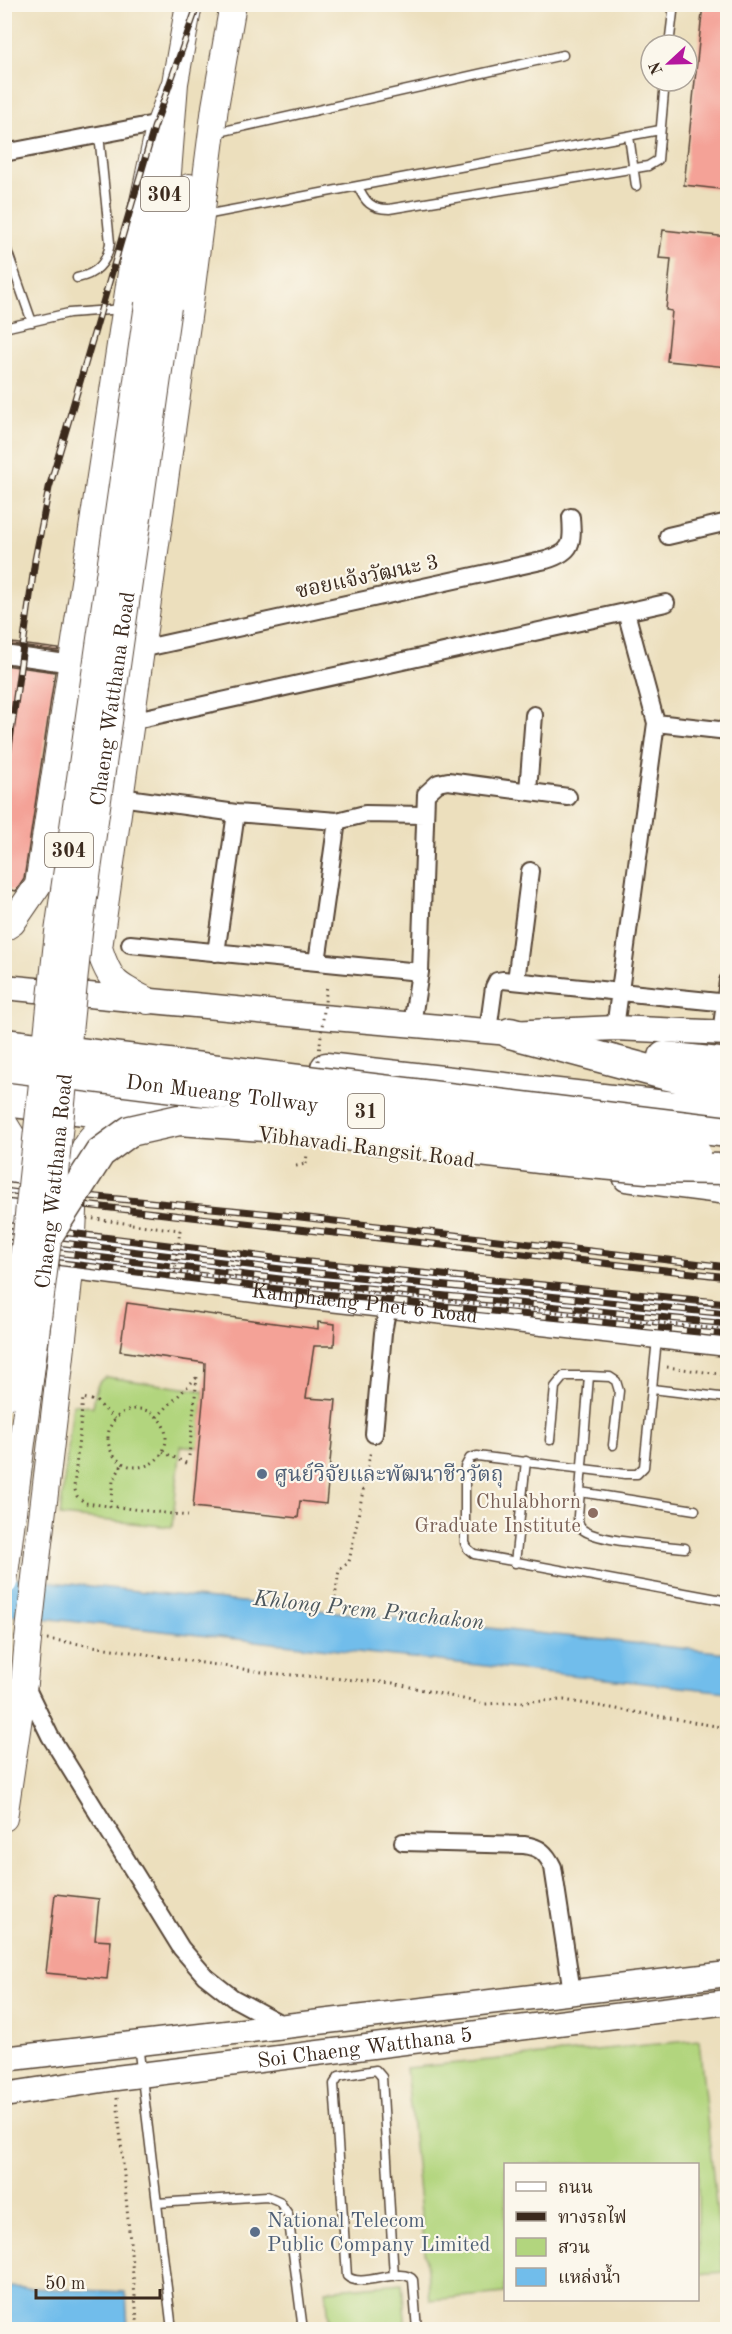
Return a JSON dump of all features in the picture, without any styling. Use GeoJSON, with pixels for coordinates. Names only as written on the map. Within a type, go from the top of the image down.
{"type":"FeatureCollection","features":[{"type":"Feature","properties":{"kind":"highway","name":"31"},"geometry":{"type":"LineString","coordinates":[[4,1032],[728,1113]]}},
{"type":"Feature","properties":{"kind":"highway"},"geometry":{"type":"LineString","coordinates":[[499,1032],[728,1088]]}},
{"type":"Feature","properties":{"kind":"highway","name":"Don Mueang Tollway"},"geometry":{"type":"LineString","coordinates":[[4,1044],[728,1132]]}},
{"type":"Feature","properties":{"kind":"highway"},"geometry":{"type":"LineString","coordinates":[[580,1050],[631,1053],[728,1064]]}},
{"type":"Feature","properties":{"kind":"highway","name":"Don Mueang Tollway"},"geometry":{"type":"LineString","coordinates":[[4,1066],[728,1156]]}},
{"type":"Feature","properties":{"kind":"highway","name":"Vibhavadi Rangsit Road"},"geometry":{"type":"LineString","coordinates":[[4,1087],[728,1171]]}},
{"type":"Feature","properties":{"kind":"highway"},"geometry":{"type":"LineString","coordinates":[[64,1249],[100,1153],[130,1131],[179,1120],[278,1127],[556,1160],[646,1168],[728,1171]]}},
{"type":"Feature","properties":{"kind":"main road","name":"Chaeng Watthana Road"},"geometry":{"type":"LineString","coordinates":[[4,1398],[26,1234],[58,932],[147,306],[168,174],[176,83],[189,4]]}},
{"type":"Feature","properties":{"kind":"main road","name":"Chaeng Watthana Road"},"geometry":{"type":"LineString","coordinates":[[148,1001],[116,985],[106,969],[99,948],[214,107],[233,4]]}},
{"type":"Feature","properties":{"kind":"main road","name":"Chaeng Watthana Road"},"geometry":{"type":"LineString","coordinates":[[4,1818],[32,1639],[38,1551],[64,1328],[64,1249],[79,933],[147,306],[139,220],[160,123],[176,83]]}},
{"type":"Feature","properties":{"kind":"main road","name":"Chaeng Watthana Road"},"geometry":{"type":"LineString","coordinates":[[4,928],[17,916],[38,885],[72,664],[147,306],[214,107]]}},
{"type":"Feature","properties":{"kind":"main road"},"geometry":{"type":"LineString","coordinates":[[38,885],[41,902],[47,913],[64,923],[76,924],[91,920],[104,908]]}},
{"type":"Feature","properties":{"kind":"main road","name":"Chaeng Watthana Road"},"geometry":{"type":"LineString","coordinates":[[4,1582],[64,1249],[77,1195],[76,1172],[86,1145],[96,1132],[121,1117]]}},
{"type":"Feature","properties":{"kind":"main road","name":"Chaeng Watthana Road"},"geometry":{"type":"LineString","coordinates":[[4,1123],[12,1136],[15,1149],[5,1249]]}},
{"type":"Feature","properties":{"kind":"main road"},"geometry":{"type":"LineString","coordinates":[[4,1305],[20,1298],[32,1297],[50,1305],[64,1328]]}},
{"type":"Feature","properties":{"kind":"street"},"geometry":{"type":"LineString","coordinates":[[4,153],[160,123]]}},
{"type":"Feature","properties":{"kind":"street","name":"ซอยแจ้งวัฒนะ 3"},"geometry":{"type":"LineString","coordinates":[[141,649],[546,560],[562,555],[570,545],[571,517]]}},
{"type":"Feature","properties":{"kind":"street"},"geometry":{"type":"LineString","coordinates":[[668,536],[728,522]]}},
{"type":"Feature","properties":{"kind":"street"},"geometry":{"type":"LineString","coordinates":[[131,721],[666,603]]}},
{"type":"Feature","properties":{"kind":"street"},"geometry":{"type":"LineString","coordinates":[[615,1028],[656,723],[626,612]]}},
{"type":"Feature","properties":{"kind":"street"},"geometry":{"type":"LineString","coordinates":[[4,654],[72,664]]}},
{"type":"Feature","properties":{"kind":"street"},"geometry":{"type":"LineString","coordinates":[[528,791],[534,716]]}},
{"type":"Feature","properties":{"kind":"street"},"geometry":{"type":"LineString","coordinates":[[656,723],[728,731]]}},
{"type":"Feature","properties":{"kind":"street"},"geometry":{"type":"LineString","coordinates":[[412,1025],[420,972],[426,794],[438,783],[448,781],[568,796]]}},
{"type":"Feature","properties":{"kind":"street"},"geometry":{"type":"LineString","coordinates":[[120,797],[236,813],[337,821],[365,814],[424,815]]}},
{"type":"Feature","properties":{"kind":"street"},"geometry":{"type":"LineString","coordinates":[[216,953],[236,813]]}},
{"type":"Feature","properties":{"kind":"street"},"geometry":{"type":"LineString","coordinates":[[317,962],[337,821]]}},
{"type":"Feature","properties":{"kind":"street"},"geometry":{"type":"LineString","coordinates":[[516,981],[530,871]]}},
{"type":"Feature","properties":{"kind":"street"},"geometry":{"type":"LineString","coordinates":[[130,944],[420,972]]}},
{"type":"Feature","properties":{"kind":"street"},"geometry":{"type":"LineString","coordinates":[[499,1032],[497,981],[516,981],[726,1003]]}},
{"type":"Feature","properties":{"kind":"street"},"geometry":{"type":"LineString","coordinates":[[4,987],[499,1032],[615,1028],[724,1033],[728,981]]}},
{"type":"Feature","properties":{"kind":"street","name":"Vibhavadi Rangsit Road"},"geometry":{"type":"LineString","coordinates":[[4,1104],[728,1192]]}},
{"type":"Feature","properties":{"kind":"street","name":"Kamphaeng Phet 6 Road"},"geometry":{"type":"LineString","coordinates":[[5,1249],[64,1249],[290,1275],[728,1320]]}},
{"type":"Feature","properties":{"kind":"street","name":"Kamphaeng Phet 6 Road"},"geometry":{"type":"LineString","coordinates":[[64,1249],[388,1306],[728,1344]]}},
{"type":"Feature","properties":{"kind":"street"},"geometry":{"type":"LineString","coordinates":[[374,1434],[388,1306]]}},
{"type":"Feature","properties":{"kind":"street"},"geometry":{"type":"LineString","coordinates":[[24,1683],[50,1736],[181,1948],[205,1976],[233,1998],[285,2026]]}},
{"type":"Feature","properties":{"kind":"street"},"geometry":{"type":"LineString","coordinates":[[403,1842],[524,1845],[537,1847],[547,1855],[553,1867],[573,1992]]}},
{"type":"Feature","properties":{"kind":"street","name":"Soi Chaeng Watthana 5"},"geometry":{"type":"LineString","coordinates":[[4,2059],[728,1974]]}},
{"type":"Feature","properties":{"kind":"street","name":"Soi Chaeng Watthana 5"},"geometry":{"type":"LineString","coordinates":[[4,2095],[116,2078],[728,2002]]}},
{"type":"Feature","properties":{"kind":"lane"},"geometry":{"type":"LineString","coordinates":[[670,33],[674,4]]}},
{"type":"Feature","properties":{"kind":"lane"},"geometry":{"type":"LineString","coordinates":[[211,134],[563,55]]}},
{"type":"Feature","properties":{"kind":"lane"},"geometry":{"type":"LineString","coordinates":[[357,186],[368,204],[380,209],[389,209],[633,168],[656,162],[664,93]]}},
{"type":"Feature","properties":{"kind":"lane"},"geometry":{"type":"LineString","coordinates":[[201,215],[660,130]]}},
{"type":"Feature","properties":{"kind":"lane"},"geometry":{"type":"LineString","coordinates":[[77,278],[97,271],[108,255],[110,243],[99,134]]}},
{"type":"Feature","properties":{"kind":"lane"},"geometry":{"type":"LineString","coordinates":[[629,136],[636,186]]}},
{"type":"Feature","properties":{"kind":"lane"},"geometry":{"type":"LineString","coordinates":[[4,242],[32,322]]}},
{"type":"Feature","properties":{"kind":"lane"},"geometry":{"type":"LineString","coordinates":[[4,328],[69,313],[147,306]]}},
{"type":"Feature","properties":{"kind":"lane"},"geometry":{"type":"LineString","coordinates":[[657,1336],[644,1467],[637,1474],[477,1456],[470,1458],[465,1467],[465,1543],[468,1550],[474,1554],[728,1601]]}},
{"type":"Feature","properties":{"kind":"lane"},"geometry":{"type":"LineString","coordinates":[[550,1440],[555,1387],[558,1381],[564,1376],[610,1377],[616,1381],[619,1392],[613,1445]]}},
{"type":"Feature","properties":{"kind":"lane"},"geometry":{"type":"LineString","coordinates":[[589,1376],[579,1526],[582,1530],[598,1537],[685,1548]]}},
{"type":"Feature","properties":{"kind":"lane"},"geometry":{"type":"LineString","coordinates":[[652,1389],[728,1398]]}},
{"type":"Feature","properties":{"kind":"lane"},"geometry":{"type":"LineString","coordinates":[[515,1563],[526,1461]]}},
{"type":"Feature","properties":{"kind":"lane"},"geometry":{"type":"LineString","coordinates":[[580,1492],[695,1510]]}},
{"type":"Feature","properties":{"kind":"lane"},"geometry":{"type":"LineString","coordinates":[[137,2043],[172,2330]]}},
{"type":"Feature","properties":{"kind":"lane"},"geometry":{"type":"LineString","coordinates":[[394,2276],[381,2077],[376,2070],[339,2076],[334,2084],[347,2276],[354,2281],[394,2276],[405,2274],[410,2276],[413,2280],[417,2330]]}},
{"type":"Feature","properties":{"kind":"lane"},"geometry":{"type":"LineString","coordinates":[[157,2204],[267,2196],[279,2201],[288,2214],[303,2330]]}},
{"type":"Feature","properties":{"kind":"path"},"geometry":{"type":"LineString","coordinates":[[325,977],[327,985]]}},
{"type":"Feature","properties":{"kind":"path"},"geometry":{"type":"LineString","coordinates":[[296,1166],[306,1164]]}},
{"type":"Feature","properties":{"kind":"path"},"geometry":{"type":"LineString","coordinates":[[132,1224],[180,1230],[175,1272],[728,1330]]}},
{"type":"Feature","properties":{"kind":"path"},"geometry":{"type":"LineString","coordinates":[[655,1365],[728,1375]]}},
{"type":"Feature","properties":{"kind":"path"},"geometry":{"type":"LineString","coordinates":[[157,1417],[197,1377],[189,1456]]}},
{"type":"Feature","properties":{"kind":"path"},"geometry":{"type":"LineString","coordinates":[[115,1419],[96,1401],[83,1398],[74,1487],[77,1496],[85,1503],[188,1516]]}},
{"type":"Feature","properties":{"kind":"path"},"geometry":{"type":"LineString","coordinates":[[140,1410],[157,1417],[165,1433],[166,1443],[156,1460],[139,1467],[123,1463],[114,1455],[109,1446],[111,1428],[115,1419],[122,1413],[140,1410]]}},
{"type":"Feature","properties":{"kind":"path"},"geometry":{"type":"LineString","coordinates":[[335,1598],[339,1570],[349,1562],[374,1434]]}},
{"type":"Feature","properties":{"kind":"path"},"geometry":{"type":"LineString","coordinates":[[162,1452],[189,1464]]}},
{"type":"Feature","properties":{"kind":"path"},"geometry":{"type":"LineString","coordinates":[[110,1507],[113,1481],[123,1463]]}},
{"type":"Feature","properties":{"kind":"path"},"geometry":{"type":"LineString","coordinates":[[32,1639],[268,1673],[393,1683],[485,1704],[564,1700],[728,1728]]}},
{"type":"Feature","properties":{"kind":"path"},"geometry":{"type":"LineString","coordinates":[[116,2078],[138,2330]]}},
{"type":"Feature","properties":{"kind":"green space"},"geometry":{"type":"Polygon","coordinates":[[[106,1377],[204,1391],[199,1447],[181,1446],[172,1527],[60,1516],[73,1404],[93,1407],[98,1385],[106,1377]]]}},
{"type":"Feature","properties":{"kind":"green space"},"geometry":{"type":"Polygon","coordinates":[[[699,2040],[723,2272],[699,2274],[699,2163],[504,2163],[504,2293],[430,2300],[406,2068],[699,2040]]]}},
{"type":"Feature","properties":{"kind":"green space"},"geometry":{"type":"Polygon","coordinates":[[[402,2283],[406,2329],[330,2329],[326,2290],[402,2283]]]}},
{"type":"Feature","properties":{"kind":"water"},"geometry":{"type":"Polygon","coordinates":[[[4,1577],[727,1653],[727,1692],[5,1614],[4,1577]]]}},
{"type":"Feature","properties":{"kind":"water"},"geometry":{"type":"Polygon","coordinates":[[[5,2287],[126,2292],[128,2329],[5,2329],[5,2287]]]}},
{"type":"Feature","properties":{"kind":"building"},"geometry":{"type":"Polygon","coordinates":[[[703,4],[728,4],[728,190],[684,185],[694,93],[699,93],[699,42],[703,4]]]}},
{"type":"Feature","properties":{"kind":"building"},"geometry":{"type":"Polygon","coordinates":[[[663,230],[728,237],[728,367],[667,361],[672,311],[666,310],[671,259],[659,258],[663,230]]]}},
{"type":"Feature","properties":{"kind":"building"},"geometry":{"type":"Polygon","coordinates":[[[4,642],[59,649],[58,651],[4,644],[4,642]]]}},
{"type":"Feature","properties":{"kind":"building"},"geometry":{"type":"Polygon","coordinates":[[[4,665],[55,672],[24,879],[16,891],[4,889],[4,665]]]}},
{"type":"Feature","properties":{"kind":"building"},"geometry":{"type":"Polygon","coordinates":[[[127,1303],[318,1329],[318,1322],[335,1324],[334,1346],[314,1346],[306,1398],[336,1400],[326,1504],[300,1501],[298,1518],[193,1507],[205,1363],[120,1351],[127,1303]]]}},
{"type":"Feature","properties":{"kind":"building"},"geometry":{"type":"Polygon","coordinates":[[[55,1894],[99,1899],[95,1940],[111,1941],[107,1979],[46,1973],[55,1894]]]}},
{"type":"Feature","properties":{"kind":"railway"},"geometry":{"type":"LineString","coordinates":[[4,784],[35,560],[49,488],[154,128],[198,4]]}},
{"type":"Feature","properties":{"kind":"railway"},"geometry":{"type":"LineString","coordinates":[[4,1185],[728,1267]]}},
{"type":"Feature","properties":{"kind":"railway"},"geometry":{"type":"LineString","coordinates":[[4,1196],[728,1277]]}},
{"type":"Feature","properties":{"kind":"railway"},"geometry":{"type":"LineString","coordinates":[[4,1225],[299,1261],[728,1303]]}},
{"type":"Feature","properties":{"kind":"railway"},"geometry":{"type":"LineString","coordinates":[[4,1236],[298,1271],[728,1314]]}},
{"type":"Feature","properties":{"kind":"railway"},"geometry":{"type":"LineString","coordinates":[[4,1246],[297,1281],[728,1324]]}},
{"type":"Feature","properties":{"kind":"railway"},"geometry":{"type":"LineString","coordinates":[[4,1256],[295,1291],[728,1335]]}},
{"type":"Feature","properties":{"kind":"place","name":"ศูนย์วิจัยและพัฒนาชีววัตถุ"},"geometry":{"type":"Point","coordinates":[262,1474]}},
{"type":"Feature","properties":{"kind":"place","name":"Chulabhorn Graduate Institute"},"geometry":{"type":"Point","coordinates":[593,1513]}},
{"type":"Feature","properties":{"kind":"place","name":"National Telecom Public Company Limited"},"geometry":{"type":"Point","coordinates":[255,2232]}},
{"type":"Feature","properties":{"kind":"water label","name":"Khlong Prem Prachakon"},"geometry":{"type":"Point","coordinates":[369,1609]}}]}
